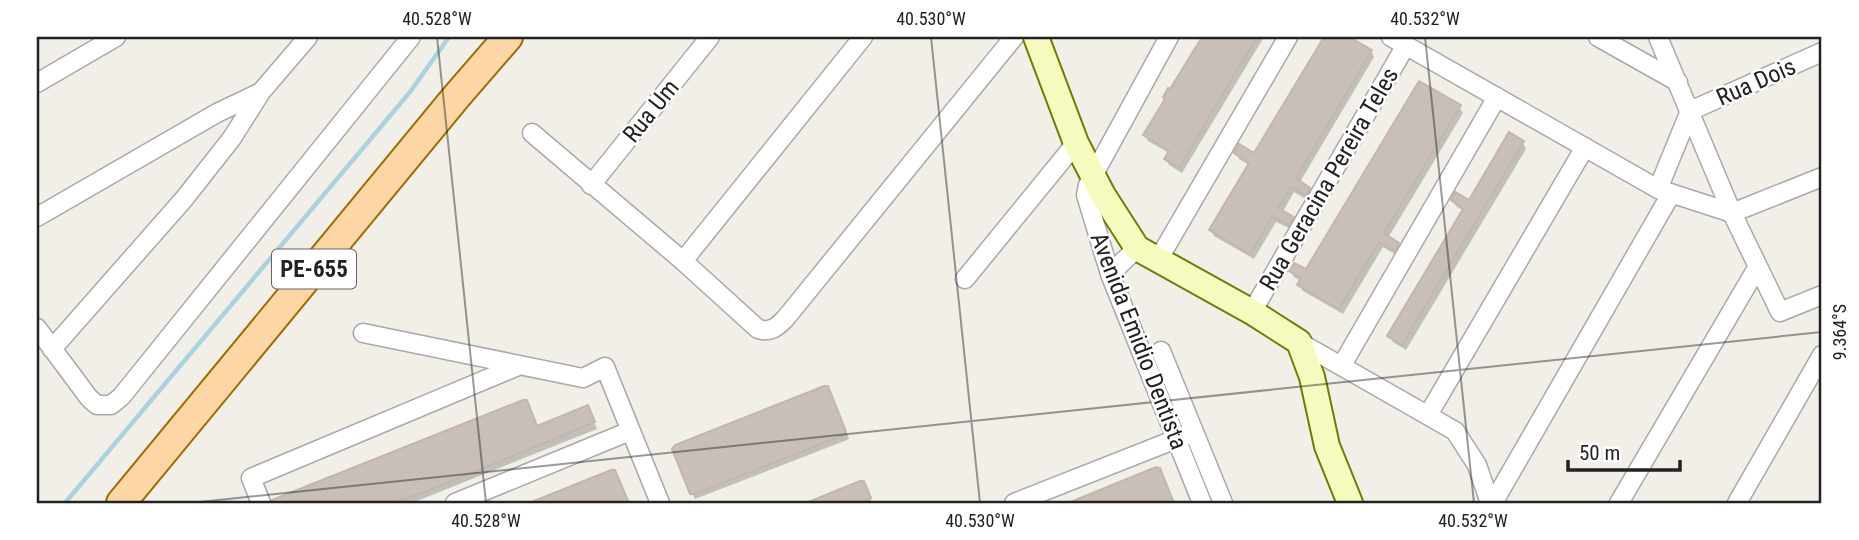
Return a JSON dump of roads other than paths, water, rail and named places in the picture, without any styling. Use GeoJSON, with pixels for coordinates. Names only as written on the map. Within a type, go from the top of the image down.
{"type":"FeatureCollection","features":[{"type":"Feature","properties":{"kind":"main road","name":"PE-655"},"geometry":{"type":"LineString","coordinates":[[121,503],[447,107],[509,37]]}},
{"type":"Feature","properties":{"kind":"street"},"geometry":{"type":"LineString","coordinates":[[37,83],[116,37]]}},
{"type":"Feature","properties":{"kind":"street"},"geometry":{"type":"LineString","coordinates":[[52,349],[184,199],[232,138],[261,92],[308,37]]}},
{"type":"Feature","properties":{"kind":"street","name":"Rua Um"},"geometry":{"type":"LineString","coordinates":[[592,185],[710,37]]}},
{"type":"Feature","properties":{"kind":"street"},"geometry":{"type":"LineString","coordinates":[[683,261],[863,37]]}},
{"type":"Feature","properties":{"kind":"street"},"geometry":{"type":"LineString","coordinates":[[532,133],[683,261],[758,329],[765,331],[778,327],[1014,37]]}},
{"type":"Feature","properties":{"kind":"street"},"geometry":{"type":"LineString","coordinates":[[1036,37],[1076,143],[1093,178],[1148,254],[1455,431],[1477,465],[1492,503]]}},
{"type":"Feature","properties":{"kind":"street"},"geometry":{"type":"LineString","coordinates":[[1093,178],[1169,37]]}},
{"type":"Feature","properties":{"kind":"street"},"geometry":{"type":"LineString","coordinates":[[1110,274],[1148,254],[1288,37]]}},
{"type":"Feature","properties":{"kind":"street"},"geometry":{"type":"LineString","coordinates":[[1598,37],[1678,82]]}},
{"type":"Feature","properties":{"kind":"street"},"geometry":{"type":"LineString","coordinates":[[1658,37],[1732,214],[1780,312],[1822,295]]}},
{"type":"Feature","properties":{"kind":"street"},"geometry":{"type":"LineString","coordinates":[[37,328],[89,398],[97,405],[111,405],[121,397],[407,38]]}},
{"type":"Feature","properties":{"kind":"street","name":"Rua Geracina Pereira Teles"},"geometry":{"type":"LineString","coordinates":[[1252,312],[1399,41],[1664,191],[1732,214]]}},
{"type":"Feature","properties":{"kind":"street","name":"Rua Dois"},"geometry":{"type":"LineString","coordinates":[[1690,111],[1822,52]]}},
{"type":"Feature","properties":{"kind":"street"},"geometry":{"type":"LineString","coordinates":[[37,217],[217,113],[261,92]]}},
{"type":"Feature","properties":{"kind":"street"},"geometry":{"type":"LineString","coordinates":[[1342,365],[1497,97]]}},
{"type":"Feature","properties":{"kind":"street"},"geometry":{"type":"LineString","coordinates":[[1492,503],[1664,191],[1690,111]]}},
{"type":"Feature","properties":{"kind":"street"},"geometry":{"type":"LineString","coordinates":[[965,279],[1076,143]]}},
{"type":"Feature","properties":{"kind":"street"},"geometry":{"type":"LineString","coordinates":[[1429,415],[1585,147]]}},
{"type":"Feature","properties":{"kind":"street"},"geometry":{"type":"LineString","coordinates":[[1732,214],[1822,177]]}},
{"type":"Feature","properties":{"kind":"street","name":"Avenida Emidio Dentista"},"geometry":{"type":"LineString","coordinates":[[1093,178],[1087,189],[1087,201],[1110,274],[1202,503]]}},
{"type":"Feature","properties":{"kind":"street"},"geometry":{"type":"LineString","coordinates":[[1619,503],[1757,268]]}},
{"type":"Feature","properties":{"kind":"street"},"geometry":{"type":"LineString","coordinates":[[363,333],[583,378],[605,367],[660,503]]}},
{"type":"Feature","properties":{"kind":"street"},"geometry":{"type":"LineString","coordinates":[[1299,342],[1312,377],[1327,446],[1350,503]]}},
{"type":"Feature","properties":{"kind":"street","name":"Avenida Emidio Dentista"},"geometry":{"type":"LineString","coordinates":[[1161,351],[1223,503]]}},
{"type":"Feature","properties":{"kind":"street"},"geometry":{"type":"LineString","coordinates":[[1737,503],[1822,355]]}},
{"type":"Feature","properties":{"kind":"street"},"geometry":{"type":"LineString","coordinates":[[261,503],[251,478],[518,366]]}},
{"type":"Feature","properties":{"kind":"street"},"geometry":{"type":"LineString","coordinates":[[455,503],[630,431]]}},
{"type":"Feature","properties":{"kind":"street"},"geometry":{"type":"LineString","coordinates":[[1014,503],[1194,432]]}},
{"type":"Feature","properties":{"kind":"waterway"},"geometry":{"type":"LineString","coordinates":[[65,503],[410,92],[449,37]]}}]}
